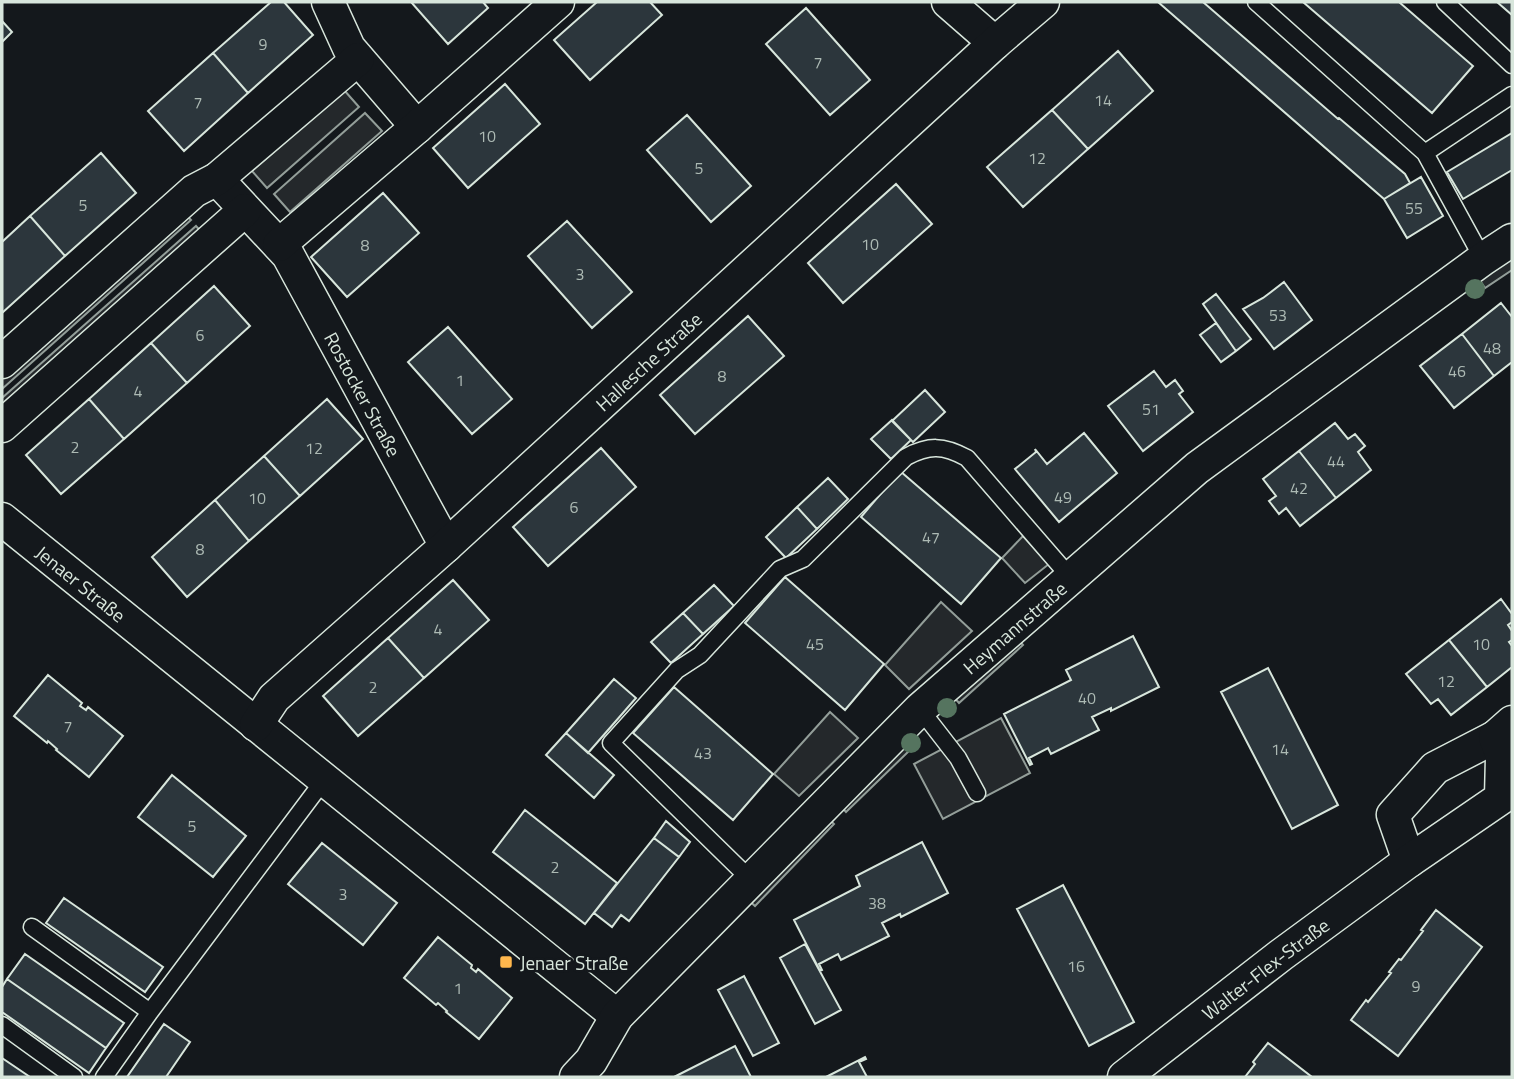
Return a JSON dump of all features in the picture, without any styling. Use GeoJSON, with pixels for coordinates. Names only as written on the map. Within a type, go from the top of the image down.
{"type":"FeatureCollection","features":[{"type":"Feature","properties":{"kind":"street"},"geometry":{"type":"LineString","coordinates":[[328,2],[349,48],[417,127]]}},
{"type":"Feature","properties":{"kind":"street"},"geometry":{"type":"LineString","coordinates":[[279,245],[558,2]]}},
{"type":"Feature","properties":{"kind":"street"},"geometry":{"type":"LineString","coordinates":[[948,2],[995,43]]}},
{"type":"Feature","properties":{"kind":"street","name":"Hallesche Straße"},"geometry":{"type":"LineString","coordinates":[[256,725],[274,698],[446,546],[1043,2]]}},
{"type":"Feature","properties":{"kind":"street"},"geometry":{"type":"LineString","coordinates":[[2,362],[194,191],[217,179],[358,59]]}},
{"type":"Feature","properties":{"kind":"street","name":"Rostocker Straße"},"geometry":{"type":"LineString","coordinates":[[217,179],[288,255],[446,546]]}},
{"type":"Feature","properties":{"kind":"street"},"geometry":{"type":"LineString","coordinates":[[2,426],[245,210]]}},
{"type":"Feature","properties":{"kind":"street","name":"Heymannstraße"},"geometry":{"type":"LineString","coordinates":[[576,1077],[591,1061],[617,1016],[920,709],[1196,468],[1512,240]]}},
{"type":"Feature","properties":{"kind":"street","name":"Jenaer Straße"},"geometry":{"type":"LineString","coordinates":[[2,519],[617,1016]]}},
{"type":"Feature","properties":{"kind":"street","name":"Walter-Flex-Straße"},"geometry":{"type":"LineString","coordinates":[[1124,1077],[1281,955],[1409,861],[1507,806],[1502,756],[1503,730]]}},
{"type":"Feature","properties":{"kind":"street","name":"Walter-Flex-Straße"},"geometry":{"type":"LineString","coordinates":[[1409,861],[1393,815],[1436,768],[1503,730]]}},
{"type":"Feature","properties":{"kind":"lane"},"geometry":{"type":"LineString","coordinates":[[1256,2],[1425,153],[1483,259]]}},
{"type":"Feature","properties":{"kind":"lane"},"geometry":{"type":"LineString","coordinates":[[1445,2],[1512,65]]}},
{"type":"Feature","properties":{"kind":"lane"},"geometry":{"type":"LineString","coordinates":[[1425,153],[1512,95]]}},
{"type":"Feature","properties":{"kind":"lane"},"geometry":{"type":"LineString","coordinates":[[751,880],[611,743],[677,670],[699,656],[780,569],[803,559],[906,457],[920,450],[939,447],[967,458],[1070,578]]}},
{"type":"Feature","properties":{"kind":"lane"},"geometry":{"type":"LineString","coordinates":[[920,709],[958,758],[977,793]]}},
{"type":"Feature","properties":{"kind":"lane"},"geometry":{"type":"LineString","coordinates":[[104,1077],[324,780]]}},
{"type":"Feature","properties":{"kind":"lane"},"geometry":{"type":"LineString","coordinates":[[32,927],[150,1012]]}},
{"type":"Feature","properties":{"kind":"lane"},"geometry":{"type":"LineString","coordinates":[[2,1025],[74,1077]]}},
{"type":"Feature","properties":{"kind":"shaded area"},"geometry":{"type":"Polygon","coordinates":[[[344,90],[359,107],[267,188],[252,171],[344,90]]]}},
{"type":"Feature","properties":{"kind":"shaded area"},"geometry":{"type":"Polygon","coordinates":[[[365,113],[382,131],[290,212],[274,194],[365,113]]]}},
{"type":"Feature","properties":{"kind":"shaded area"},"geometry":{"type":"Polygon","coordinates":[[[183,212],[191,220],[2,389],[2,374],[183,212]]]}},
{"type":"Feature","properties":{"kind":"shaded area"},"geometry":{"type":"Polygon","coordinates":[[[196,226],[204,235],[2,415],[2,398],[196,226]]]}},
{"type":"Feature","properties":{"kind":"shaded area"},"geometry":{"type":"Polygon","coordinates":[[[1512,257],[1512,270],[1485,288],[1479,279],[1512,257]]]}},
{"type":"Feature","properties":{"kind":"shaded area"},"geometry":{"type":"Polygon","coordinates":[[[1023,536],[1049,564],[1025,583],[1002,558],[1023,536]]]}},
{"type":"Feature","properties":{"kind":"shaded area"},"geometry":{"type":"Polygon","coordinates":[[[941,602],[972,631],[909,689],[885,665],[941,602]]]}},
{"type":"Feature","properties":{"kind":"shaded area"},"geometry":{"type":"Polygon","coordinates":[[[1016,637],[1023,645],[959,703],[952,695],[1016,637]]]}},
{"type":"Feature","properties":{"kind":"shaded area"},"geometry":{"type":"Polygon","coordinates":[[[830,712],[858,738],[799,796],[774,774],[830,712]]]}},
{"type":"Feature","properties":{"kind":"shaded area"},"geometry":{"type":"Polygon","coordinates":[[[1001,718],[1030,773],[943,819],[914,764],[1001,718]]]}},
{"type":"Feature","properties":{"kind":"shaded area"},"geometry":{"type":"Polygon","coordinates":[[[901,743],[909,751],[846,812],[839,804],[901,743]]]}},
{"type":"Feature","properties":{"kind":"shaded area"},"geometry":{"type":"Polygon","coordinates":[[[826,816],[834,824],[755,906],[746,898],[826,816]]]}},
{"type":"Feature","properties":{"kind":"building"},"geometry":{"type":"Polygon","coordinates":[[[271,2],[284,2],[313,35],[248,93],[213,53],[271,2]]]}},
{"type":"Feature","properties":{"kind":"building"},"geometry":{"type":"Polygon","coordinates":[[[411,2],[483,2],[488,8],[448,44],[411,2]]]}},
{"type":"Feature","properties":{"kind":"building"},"geometry":{"type":"Polygon","coordinates":[[[597,2],[650,2],[662,15],[590,80],[554,40],[597,2]]]}},
{"type":"Feature","properties":{"kind":"building"},"geometry":{"type":"Polygon","coordinates":[[[1158,2],[1203,2],[1405,174],[1410,183],[1384,199],[1158,2]]]}},
{"type":"Feature","properties":{"kind":"building"},"geometry":{"type":"Polygon","coordinates":[[[1303,2],[1399,2],[1473,66],[1432,113],[1303,2]]]}},
{"type":"Feature","properties":{"kind":"building"},"geometry":{"type":"Polygon","coordinates":[[[1497,2],[1512,2],[1512,15],[1497,2]]]}},
{"type":"Feature","properties":{"kind":"building"},"geometry":{"type":"Polygon","coordinates":[[[806,8],[870,80],[830,115],[766,44],[806,8]]]}},
{"type":"Feature","properties":{"kind":"building"},"geometry":{"type":"Polygon","coordinates":[[[2,21],[12,32],[2,42],[2,21]]]}},
{"type":"Feature","properties":{"kind":"building"},"geometry":{"type":"Polygon","coordinates":[[[1118,51],[1153,91],[1088,149],[1052,110],[1118,51]]]}},
{"type":"Feature","properties":{"kind":"building"},"geometry":{"type":"Polygon","coordinates":[[[213,53],[248,93],[184,151],[148,111],[213,53]]]}},
{"type":"Feature","properties":{"kind":"building"},"geometry":{"type":"Polygon","coordinates":[[[505,84],[540,124],[468,188],[433,148],[505,84]]]}},
{"type":"Feature","properties":{"kind":"building"},"geometry":{"type":"Polygon","coordinates":[[[1052,110],[1088,149],[1023,207],[987,167],[1052,110]]]}},
{"type":"Feature","properties":{"kind":"building"},"geometry":{"type":"Polygon","coordinates":[[[687,115],[751,186],[711,222],[647,150],[687,115]]]}},
{"type":"Feature","properties":{"kind":"building"},"geometry":{"type":"Polygon","coordinates":[[[1512,133],[1512,170],[1463,199],[1447,172],[1512,133]]]}},
{"type":"Feature","properties":{"kind":"building"},"geometry":{"type":"Polygon","coordinates":[[[101,153],[136,193],[65,256],[30,216],[101,153]]]}},
{"type":"Feature","properties":{"kind":"building"},"geometry":{"type":"Polygon","coordinates":[[[1421,177],[1443,216],[1407,238],[1384,199],[1421,177]]]}},
{"type":"Feature","properties":{"kind":"building"},"geometry":{"type":"Polygon","coordinates":[[[896,184],[932,224],[843,303],[808,263],[896,184]]]}},
{"type":"Feature","properties":{"kind":"building"},"geometry":{"type":"Polygon","coordinates":[[[383,193],[419,233],[347,297],[311,257],[383,193]]]}},
{"type":"Feature","properties":{"kind":"building"},"geometry":{"type":"Polygon","coordinates":[[[30,216],[65,256],[2,313],[2,242],[30,216]]]}},
{"type":"Feature","properties":{"kind":"building"},"geometry":{"type":"Polygon","coordinates":[[[567,221],[632,292],[592,328],[528,256],[567,221]]]}},
{"type":"Feature","properties":{"kind":"building"},"geometry":{"type":"Polygon","coordinates":[[[1284,282],[1312,320],[1274,349],[1243,309],[1284,282]]]}},
{"type":"Feature","properties":{"kind":"building"},"geometry":{"type":"Polygon","coordinates":[[[214,286],[250,326],[187,383],[151,343],[214,286]]]}},
{"type":"Feature","properties":{"kind":"building"},"geometry":{"type":"Polygon","coordinates":[[[1216,294],[1251,339],[1236,351],[1203,304],[1216,294]]]}},
{"type":"Feature","properties":{"kind":"building"},"geometry":{"type":"Polygon","coordinates":[[[1501,303],[1512,317],[1512,362],[1494,376],[1462,334],[1501,303]]]}},
{"type":"Feature","properties":{"kind":"building"},"geometry":{"type":"Polygon","coordinates":[[[748,316],[784,356],[695,434],[660,395],[748,316]]]}},
{"type":"Feature","properties":{"kind":"building"},"geometry":{"type":"Polygon","coordinates":[[[1216,323],[1236,351],[1221,362],[1200,335],[1216,323]]]}},
{"type":"Feature","properties":{"kind":"building"},"geometry":{"type":"Polygon","coordinates":[[[448,327],[512,399],[472,434],[408,362],[448,327]]]}},
{"type":"Feature","properties":{"kind":"building"},"geometry":{"type":"Polygon","coordinates":[[[1462,334],[1494,376],[1454,408],[1420,366],[1462,334]]]}},
{"type":"Feature","properties":{"kind":"building"},"geometry":{"type":"Polygon","coordinates":[[[151,343],[187,383],[124,439],[89,399],[151,343]]]}},
{"type":"Feature","properties":{"kind":"building"},"geometry":{"type":"Polygon","coordinates":[[[1154,371],[1166,387],[1175,380],[1183,391],[1179,394],[1193,412],[1143,451],[1108,406],[1154,371]]]}},
{"type":"Feature","properties":{"kind":"building"},"geometry":{"type":"Polygon","coordinates":[[[925,390],[945,412],[913,442],[892,421],[925,390]]]}},
{"type":"Feature","properties":{"kind":"building"},"geometry":{"type":"Polygon","coordinates":[[[89,399],[124,439],[61,494],[26,455],[89,399]]]}},
{"type":"Feature","properties":{"kind":"building"},"geometry":{"type":"Polygon","coordinates":[[[327,399],[363,439],[300,496],[264,456],[327,399]]]}},
{"type":"Feature","properties":{"kind":"building"},"geometry":{"type":"Polygon","coordinates":[[[892,420],[911,440],[891,459],[871,439],[892,420]]]}},
{"type":"Feature","properties":{"kind":"building"},"geometry":{"type":"Polygon","coordinates":[[[1335,423],[1348,439],[1355,434],[1365,446],[1358,452],[1371,470],[1336,498],[1299,451],[1335,423]]]}},
{"type":"Feature","properties":{"kind":"building"},"geometry":{"type":"Polygon","coordinates":[[[1084,433],[1117,473],[1059,522],[1015,469],[1036,452],[1035,449],[1047,464],[1084,433]]]}},
{"type":"Feature","properties":{"kind":"building"},"geometry":{"type":"Polygon","coordinates":[[[601,448],[636,487],[548,566],[513,527],[601,448]]]}},
{"type":"Feature","properties":{"kind":"building"},"geometry":{"type":"Polygon","coordinates":[[[1299,451],[1336,498],[1300,526],[1286,508],[1279,514],[1269,501],[1276,496],[1263,479],[1299,451]]]}},
{"type":"Feature","properties":{"kind":"building"},"geometry":{"type":"Polygon","coordinates":[[[264,456],[300,496],[249,541],[215,500],[264,456]]]}},
{"type":"Feature","properties":{"kind":"building"},"geometry":{"type":"Polygon","coordinates":[[[900,471],[1001,558],[961,604],[861,517],[900,471]]]}},
{"type":"Feature","properties":{"kind":"building"},"geometry":{"type":"Polygon","coordinates":[[[828,478],[848,499],[817,529],[797,507],[828,478]]]}},
{"type":"Feature","properties":{"kind":"building"},"geometry":{"type":"Polygon","coordinates":[[[215,500],[249,541],[187,597],[152,557],[215,500]]]}},
{"type":"Feature","properties":{"kind":"building"},"geometry":{"type":"Polygon","coordinates":[[[797,507],[817,529],[786,558],[766,537],[797,507]]]}},
{"type":"Feature","properties":{"kind":"building"},"geometry":{"type":"Polygon","coordinates":[[[785,577],[884,664],[845,710],[745,623],[785,577]]]}},
{"type":"Feature","properties":{"kind":"building"},"geometry":{"type":"Polygon","coordinates":[[[453,580],[489,620],[424,678],[388,638],[453,580]]]}},
{"type":"Feature","properties":{"kind":"building"},"geometry":{"type":"Polygon","coordinates":[[[714,585],[734,606],[703,634],[683,613],[714,585]]]}},
{"type":"Feature","properties":{"kind":"building"},"geometry":{"type":"Polygon","coordinates":[[[1501,599],[1512,614],[1512,622],[1508,625],[1512,631],[1512,640],[1509,642],[1512,646],[1512,667],[1487,687],[1449,640],[1501,599]]]}},
{"type":"Feature","properties":{"kind":"building"},"geometry":{"type":"Polygon","coordinates":[[[683,613],[703,634],[671,663],[651,642],[683,613]]]}},
{"type":"Feature","properties":{"kind":"building"},"geometry":{"type":"Polygon","coordinates":[[[1133,636],[1159,687],[1111,711],[1111,708],[1092,717],[1099,730],[1051,754],[1048,748],[1029,758],[1032,764],[1030,765],[1004,714],[1071,680],[1066,670],[1133,636]]]}},
{"type":"Feature","properties":{"kind":"building"},"geometry":{"type":"Polygon","coordinates":[[[388,638],[424,678],[358,736],[323,696],[388,638]]]}},
{"type":"Feature","properties":{"kind":"building"},"geometry":{"type":"Polygon","coordinates":[[[1449,640],[1487,687],[1451,715],[1438,699],[1431,704],[1406,674],[1449,640]]]}},
{"type":"Feature","properties":{"kind":"building"},"geometry":{"type":"Polygon","coordinates":[[[1268,668],[1338,805],[1292,829],[1221,692],[1268,668]]]}},
{"type":"Feature","properties":{"kind":"building"},"geometry":{"type":"Polygon","coordinates":[[[48,675],[82,703],[80,706],[86,710],[88,707],[123,736],[89,777],[14,716],[48,675]]]}},
{"type":"Feature","properties":{"kind":"building"},"geometry":{"type":"Polygon","coordinates":[[[614,679],[636,698],[588,753],[566,733],[614,679]]]}},
{"type":"Feature","properties":{"kind":"building"},"geometry":{"type":"Polygon","coordinates":[[[674,687],[773,774],[733,820],[633,733],[674,687]]]}},
{"type":"Feature","properties":{"kind":"building"},"geometry":{"type":"Polygon","coordinates":[[[566,733],[614,775],[594,798],[546,755],[566,733]]]}},
{"type":"Feature","properties":{"kind":"building"},"geometry":{"type":"Polygon","coordinates":[[[172,775],[246,836],[213,877],[138,817],[172,775]]]}},
{"type":"Feature","properties":{"kind":"building"},"geometry":{"type":"Polygon","coordinates":[[[525,810],[617,883],[585,924],[493,852],[525,810]]]}},
{"type":"Feature","properties":{"kind":"building"},"geometry":{"type":"Polygon","coordinates":[[[666,821],[690,842],[679,857],[654,838],[666,821]]]}},
{"type":"Feature","properties":{"kind":"building"},"geometry":{"type":"Polygon","coordinates":[[[654,838],[679,857],[629,921],[621,915],[612,927],[594,913],[654,838]]]}},
{"type":"Feature","properties":{"kind":"building"},"geometry":{"type":"Polygon","coordinates":[[[922,842],[948,893],[901,917],[900,914],[882,923],[889,936],[841,960],[838,954],[819,964],[822,970],[820,971],[794,920],[860,886],[856,876],[922,842]]]}},
{"type":"Feature","properties":{"kind":"building"},"geometry":{"type":"Polygon","coordinates":[[[322,843],[397,903],[363,945],[288,884],[322,843]]]}},
{"type":"Feature","properties":{"kind":"building"},"geometry":{"type":"Polygon","coordinates":[[[1063,885],[1134,1022],[1089,1046],[1017,909],[1063,885]]]}},
{"type":"Feature","properties":{"kind":"building"},"geometry":{"type":"Polygon","coordinates":[[[64,898],[163,967],[145,992],[46,923],[64,898]]]}},
{"type":"Feature","properties":{"kind":"building"},"geometry":{"type":"Polygon","coordinates":[[[1436,910],[1482,947],[1398,1056],[1351,1020],[1391,973],[1389,972],[1423,931],[1421,930],[1436,910]]]}},
{"type":"Feature","properties":{"kind":"building"},"geometry":{"type":"Polygon","coordinates":[[[438,937],[472,965],[471,968],[476,972],[478,969],[512,998],[479,1039],[404,978],[438,937]]]}},
{"type":"Feature","properties":{"kind":"building"},"geometry":{"type":"Polygon","coordinates":[[[805,944],[841,1010],[815,1024],[780,958],[805,944]]]}},
{"type":"Feature","properties":{"kind":"building"},"geometry":{"type":"Polygon","coordinates":[[[25,954],[124,1023],[106,1048],[7,979],[25,954]]]}},
{"type":"Feature","properties":{"kind":"building"},"geometry":{"type":"Polygon","coordinates":[[[744,976],[779,1043],[753,1056],[718,990],[744,976]]]}},
{"type":"Feature","properties":{"kind":"building"},"geometry":{"type":"Polygon","coordinates":[[[7,979],[106,1048],[89,1073],[2,1012],[2,987],[7,979]]]}},
{"type":"Feature","properties":{"kind":"building"},"geometry":{"type":"Polygon","coordinates":[[[164,1024],[190,1042],[166,1077],[127,1077],[164,1024]]]}},
{"type":"Feature","properties":{"kind":"building"},"geometry":{"type":"Polygon","coordinates":[[[1268,1043],[1312,1077],[1245,1077],[1268,1043]]]}},
{"type":"Feature","properties":{"kind":"building"},"geometry":{"type":"Polygon","coordinates":[[[735,1046],[751,1077],[674,1077],[735,1046]]]}},
{"type":"Feature","properties":{"kind":"building"},"geometry":{"type":"Polygon","coordinates":[[[865,1057],[866,1059],[859,1062],[867,1077],[826,1077],[865,1057]]]}},
{"type":"Feature","properties":{"kind":"building"},"geometry":{"type":"Polygon","coordinates":[[[2,1058],[30,1077],[2,1077],[2,1058]]]}},
{"type":"Feature","properties":{"kind":"place","name":"Jenaer Straße"},"geometry":{"type":"Point","coordinates":[506,962]}}]}
